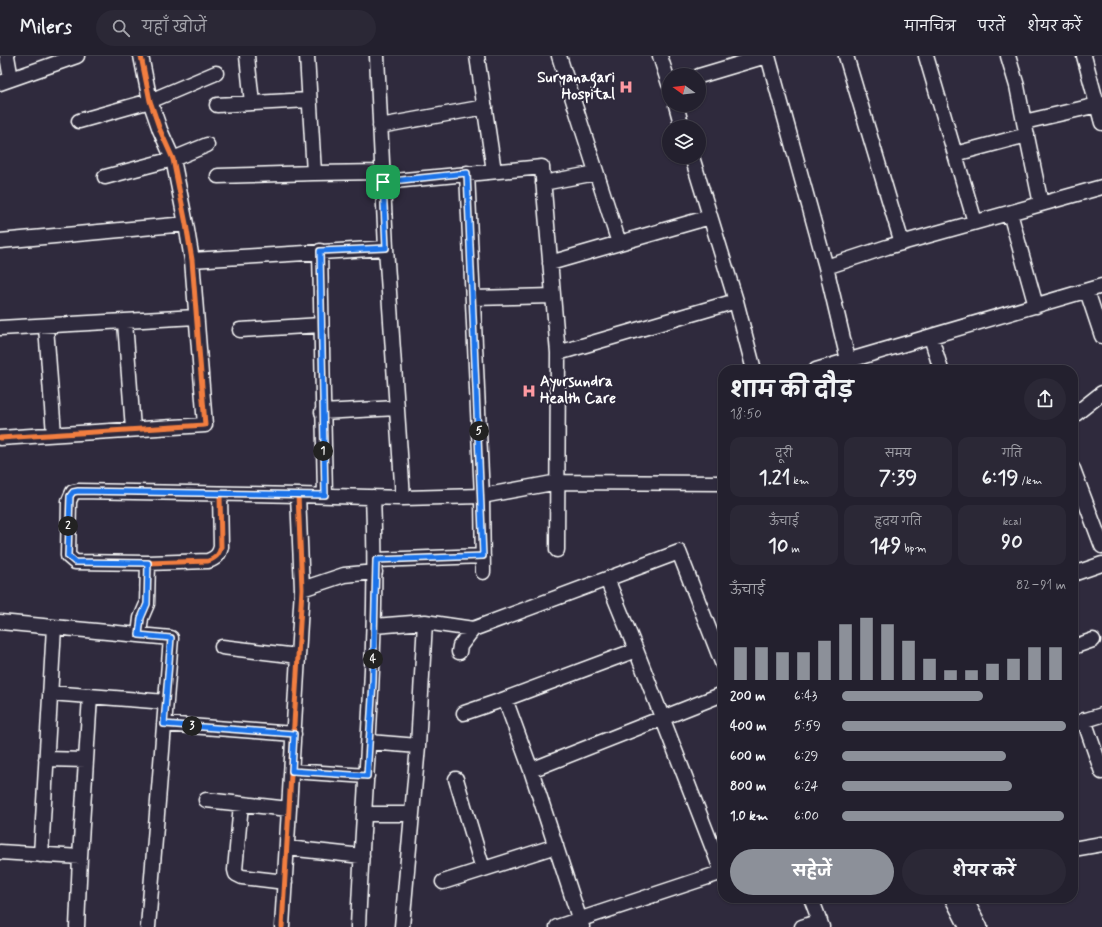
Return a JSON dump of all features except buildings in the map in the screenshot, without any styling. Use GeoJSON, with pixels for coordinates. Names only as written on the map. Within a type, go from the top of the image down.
{"type":"FeatureCollection","features":[{"type":"Feature","properties":{"kind":"street"},"geometry":{"type":"LineString","coordinates":[[6,56],[5,81],[71,57]]}},
{"type":"Feature","properties":{"kind":"street"},"geometry":{"type":"LineString","coordinates":[[0,438],[205,424],[192,260],[186,224],[173,159],[160,130],[150,101],[141,56]]}},
{"type":"Feature","properties":{"kind":"street"},"geometry":{"type":"LineString","coordinates":[[247,56],[252,103]]}},
{"type":"Feature","properties":{"kind":"street"},"geometry":{"type":"LineString","coordinates":[[307,56],[314,173]]}},
{"type":"Feature","properties":{"kind":"street"},"geometry":{"type":"LineString","coordinates":[[377,56],[386,248],[403,498]]}},
{"type":"Feature","properties":{"kind":"street"},"geometry":{"type":"LineString","coordinates":[[477,56],[494,171]]}},
{"type":"Feature","properties":{"kind":"street"},"geometry":{"type":"LineString","coordinates":[[559,56],[619,243]]}},
{"type":"Feature","properties":{"kind":"street"},"geometry":{"type":"LineString","coordinates":[[660,56],[664,68]]}},
{"type":"Feature","properties":{"kind":"street"},"geometry":{"type":"LineString","coordinates":[[706,74],[767,56],[826,267],[848,360]]}},
{"type":"Feature","properties":{"kind":"street"},"geometry":{"type":"LineString","coordinates":[[846,56],[902,243]]}},
{"type":"Feature","properties":{"kind":"street"},"geometry":{"type":"LineString","coordinates":[[926,56],[975,222]]}},
{"type":"Feature","properties":{"kind":"street"},"geometry":{"type":"LineString","coordinates":[[1008,56],[1017,86],[1041,204]]}},
{"type":"Feature","properties":{"kind":"street"},"geometry":{"type":"LineString","coordinates":[[1084,56],[1099,105],[1102,123]]}},
{"type":"Feature","properties":{"kind":"street"},"geometry":{"type":"LineString","coordinates":[[79,121],[150,101],[216,73]]}},
{"type":"Feature","properties":{"kind":"street"},"geometry":{"type":"LineString","coordinates":[[217,105],[309,100]]}},
{"type":"Feature","properties":{"kind":"street"},"geometry":{"type":"LineString","coordinates":[[955,154],[1099,105]]}},
{"type":"Feature","properties":{"kind":"street"},"geometry":{"type":"LineString","coordinates":[[380,126],[485,107]]}},
{"type":"Feature","properties":{"kind":"street"},"geometry":{"type":"LineString","coordinates":[[105,177],[173,159],[207,145]]}},
{"type":"Feature","properties":{"kind":"street"},"geometry":{"type":"LineString","coordinates":[[694,164],[736,301],[753,365]]}},
{"type":"Feature","properties":{"kind":"street"},"geometry":{"type":"LineString","coordinates":[[218,176],[314,173],[383,177],[467,173],[542,167],[558,353],[557,550]]}},
{"type":"Feature","properties":{"kind":"street"},"geometry":{"type":"LineString","coordinates":[[543,183],[596,172]]}},
{"type":"Feature","properties":{"kind":"street"},"geometry":{"type":"LineString","coordinates":[[467,173],[482,496],[483,572]]}},
{"type":"Feature","properties":{"kind":"street"},"geometry":{"type":"LineString","coordinates":[[826,267],[902,243],[1102,187]]}},
{"type":"Feature","properties":{"kind":"street"},"geometry":{"type":"LineString","coordinates":[[1010,213],[1036,306]]}},
{"type":"Feature","properties":{"kind":"street"},"geometry":{"type":"LineString","coordinates":[[550,263],[710,216]]}},
{"type":"Feature","properties":{"kind":"street"},"geometry":{"type":"LineString","coordinates":[[0,241],[186,224]]}},
{"type":"Feature","properties":{"kind":"street"},"geometry":{"type":"LineString","coordinates":[[192,260],[386,248]]}},
{"type":"Feature","properties":{"kind":"street"},"geometry":{"type":"LineString","coordinates":[[320,251],[322,412],[325,495]]}},
{"type":"Feature","properties":{"kind":"street"},"geometry":{"type":"LineString","coordinates":[[832,365],[1102,286]]}},
{"type":"Feature","properties":{"kind":"street"},"geometry":{"type":"LineString","coordinates":[[1087,290],[1102,336]]}},
{"type":"Feature","properties":{"kind":"street"},"geometry":{"type":"LineString","coordinates":[[473,298],[553,296]]}},
{"type":"Feature","properties":{"kind":"street"},"geometry":{"type":"LineString","coordinates":[[558,353],[736,301]]}},
{"type":"Feature","properties":{"kind":"street"},"geometry":{"type":"LineString","coordinates":[[0,328],[46,327],[196,317]]}},
{"type":"Feature","properties":{"kind":"street"},"geometry":{"type":"LineString","coordinates":[[125,322],[133,429]]}},
{"type":"Feature","properties":{"kind":"street"},"geometry":{"type":"LineString","coordinates":[[240,330],[321,325]]}},
{"type":"Feature","properties":{"kind":"street"},"geometry":{"type":"LineString","coordinates":[[46,327],[54,434]]}},
{"type":"Feature","properties":{"kind":"street"},"geometry":{"type":"LineString","coordinates":[[931,337],[939,365]]}},
{"type":"Feature","properties":{"kind":"street"},"geometry":{"type":"LineString","coordinates":[[1078,412],[1102,393]]}},
{"type":"Feature","properties":{"kind":"street"},"geometry":{"type":"LineString","coordinates":[[322,412],[397,408]]}},
{"type":"Feature","properties":{"kind":"street"},"geometry":{"type":"LineString","coordinates":[[220,494],[221,546],[219,554],[208,561],[148,563],[75,562],[68,556],[69,501],[73,492],[78,491],[325,495],[403,498],[482,496],[558,482],[718,483]]}},
{"type":"Feature","properties":{"kind":"street"},"geometry":{"type":"LineString","coordinates":[[282,927],[302,589],[298,495]]}},
{"type":"Feature","properties":{"kind":"street"},"geometry":{"type":"LineString","coordinates":[[358,927],[374,626],[376,566],[373,497]]}},
{"type":"Feature","properties":{"kind":"street"},"geometry":{"type":"LineString","coordinates":[[1079,502],[1102,546]]}},
{"type":"Feature","properties":{"kind":"street"},"geometry":{"type":"LineString","coordinates":[[374,626],[424,622],[473,629],[679,552],[718,652]]}},
{"type":"Feature","properties":{"kind":"street"},"geometry":{"type":"LineString","coordinates":[[302,589],[376,566],[483,556]]}},
{"type":"Feature","properties":{"kind":"street"},"geometry":{"type":"LineString","coordinates":[[139,635],[141,618],[147,604],[148,563]]}},
{"type":"Feature","properties":{"kind":"street"},"geometry":{"type":"LineString","coordinates":[[1078,572],[1102,564]]}},
{"type":"Feature","properties":{"kind":"street"},"geometry":{"type":"LineString","coordinates":[[607,579],[718,862]]}},
{"type":"Feature","properties":{"kind":"street"},"geometry":{"type":"LineString","coordinates":[[0,622],[171,638],[148,927]]}},
{"type":"Feature","properties":{"kind":"street"},"geometry":{"type":"LineString","coordinates":[[402,927],[418,746],[424,622]]}},
{"type":"Feature","properties":{"kind":"street"},"geometry":{"type":"LineString","coordinates":[[41,854],[54,627]]}},
{"type":"Feature","properties":{"kind":"street"},"geometry":{"type":"LineString","coordinates":[[459,652],[460,646],[473,629]]}},
{"type":"Feature","properties":{"kind":"street"},"geometry":{"type":"LineString","coordinates":[[1078,645],[1093,640]]}},
{"type":"Feature","properties":{"kind":"street"},"geometry":{"type":"LineString","coordinates":[[222,647],[298,656]]}},
{"type":"Feature","properties":{"kind":"street"},"geometry":{"type":"LineString","coordinates":[[464,713],[636,650]]}},
{"type":"Feature","properties":{"kind":"street"},"geometry":{"type":"LineString","coordinates":[[50,692],[166,702]]}},
{"type":"Feature","properties":{"kind":"street"},"geometry":{"type":"LineString","coordinates":[[76,927],[90,696]]}},
{"type":"Feature","properties":{"kind":"street"},"geometry":{"type":"LineString","coordinates":[[531,770],[718,696]]}},
{"type":"Feature","properties":{"kind":"street"},"geometry":{"type":"LineString","coordinates":[[505,699],[531,770],[581,923]]}},
{"type":"Feature","properties":{"kind":"street"},"geometry":{"type":"LineString","coordinates":[[1102,714],[1079,722],[1102,772]]}},
{"type":"Feature","properties":{"kind":"street"},"geometry":{"type":"LineString","coordinates":[[164,724],[294,734]]}},
{"type":"Feature","properties":{"kind":"street"},"geometry":{"type":"LineString","coordinates":[[369,742],[418,746]]}},
{"type":"Feature","properties":{"kind":"street"},"geometry":{"type":"LineString","coordinates":[[46,759],[86,760]]}},
{"type":"Feature","properties":{"kind":"street"},"geometry":{"type":"LineString","coordinates":[[292,771],[367,776]]}},
{"type":"Feature","properties":{"kind":"street"},"geometry":{"type":"LineString","coordinates":[[456,780],[483,869]]}},
{"type":"Feature","properties":{"kind":"street"},"geometry":{"type":"LineString","coordinates":[[206,800],[290,809]]}},
{"type":"Feature","properties":{"kind":"street"},"geometry":{"type":"LineString","coordinates":[[241,804],[235,870],[236,874],[242,877],[285,882]]}},
{"type":"Feature","properties":{"kind":"street"},"geometry":{"type":"LineString","coordinates":[[364,814],[412,814]]}},
{"type":"Feature","properties":{"kind":"street"},"geometry":{"type":"LineString","coordinates":[[1078,849],[1102,844]]}},
{"type":"Feature","properties":{"kind":"street"},"geometry":{"type":"LineString","coordinates":[[443,882],[556,846]]}},
{"type":"Feature","properties":{"kind":"street"},"geometry":{"type":"LineString","coordinates":[[287,848],[362,856]]}},
{"type":"Feature","properties":{"kind":"street"},"geometry":{"type":"LineString","coordinates":[[0,852],[80,857]]}},
{"type":"Feature","properties":{"kind":"street"},"geometry":{"type":"LineString","coordinates":[[557,927],[581,923],[718,873]]}},
{"type":"Feature","properties":{"kind":"street"},"geometry":{"type":"LineString","coordinates":[[802,927],[821,924],[813,903]]}},
{"type":"Feature","properties":{"kind":"street"},"geometry":{"type":"LineString","coordinates":[[955,903],[967,927]]}},
{"type":"Feature","properties":{"kind":"street"},"geometry":{"type":"LineString","coordinates":[[968,903],[980,927]]}},
{"type":"Feature","properties":{"kind":"cycle path"},"geometry":{"type":"LineString","coordinates":[[0,438],[205,425],[192,260],[186,224],[173,159],[160,130],[150,101],[141,56]]}},
{"type":"Feature","properties":{"kind":"cycle path"},"geometry":{"type":"LineString","coordinates":[[220,494],[221,547],[217,556],[213,559],[208,561],[148,563],[75,562],[68,556],[69,501],[73,492],[298,495],[302,589],[282,927]]}},
{"type":"Feature","properties":{"kind":"place","name":"Suryanagari Hospital"},"geometry":{"type":"Point","coordinates":[626,87]}},
{"type":"Feature","properties":{"kind":"place","name":"Ayursundra Health Care"},"geometry":{"type":"Point","coordinates":[529,391]}},
{"type":"Feature","properties":{"kind":"route"},"geometry":{"type":"LineString","coordinates":[[467,173],[482,496],[483,556],[376,560],[373,682],[367,776],[292,771],[294,734],[164,724],[171,638],[139,635],[141,618],[147,604],[148,563],[75,562],[70,559],[68,556],[69,501],[73,492],[78,491],[325,495],[322,412],[320,251],[386,248],[383,182],[467,173]]}}]}
